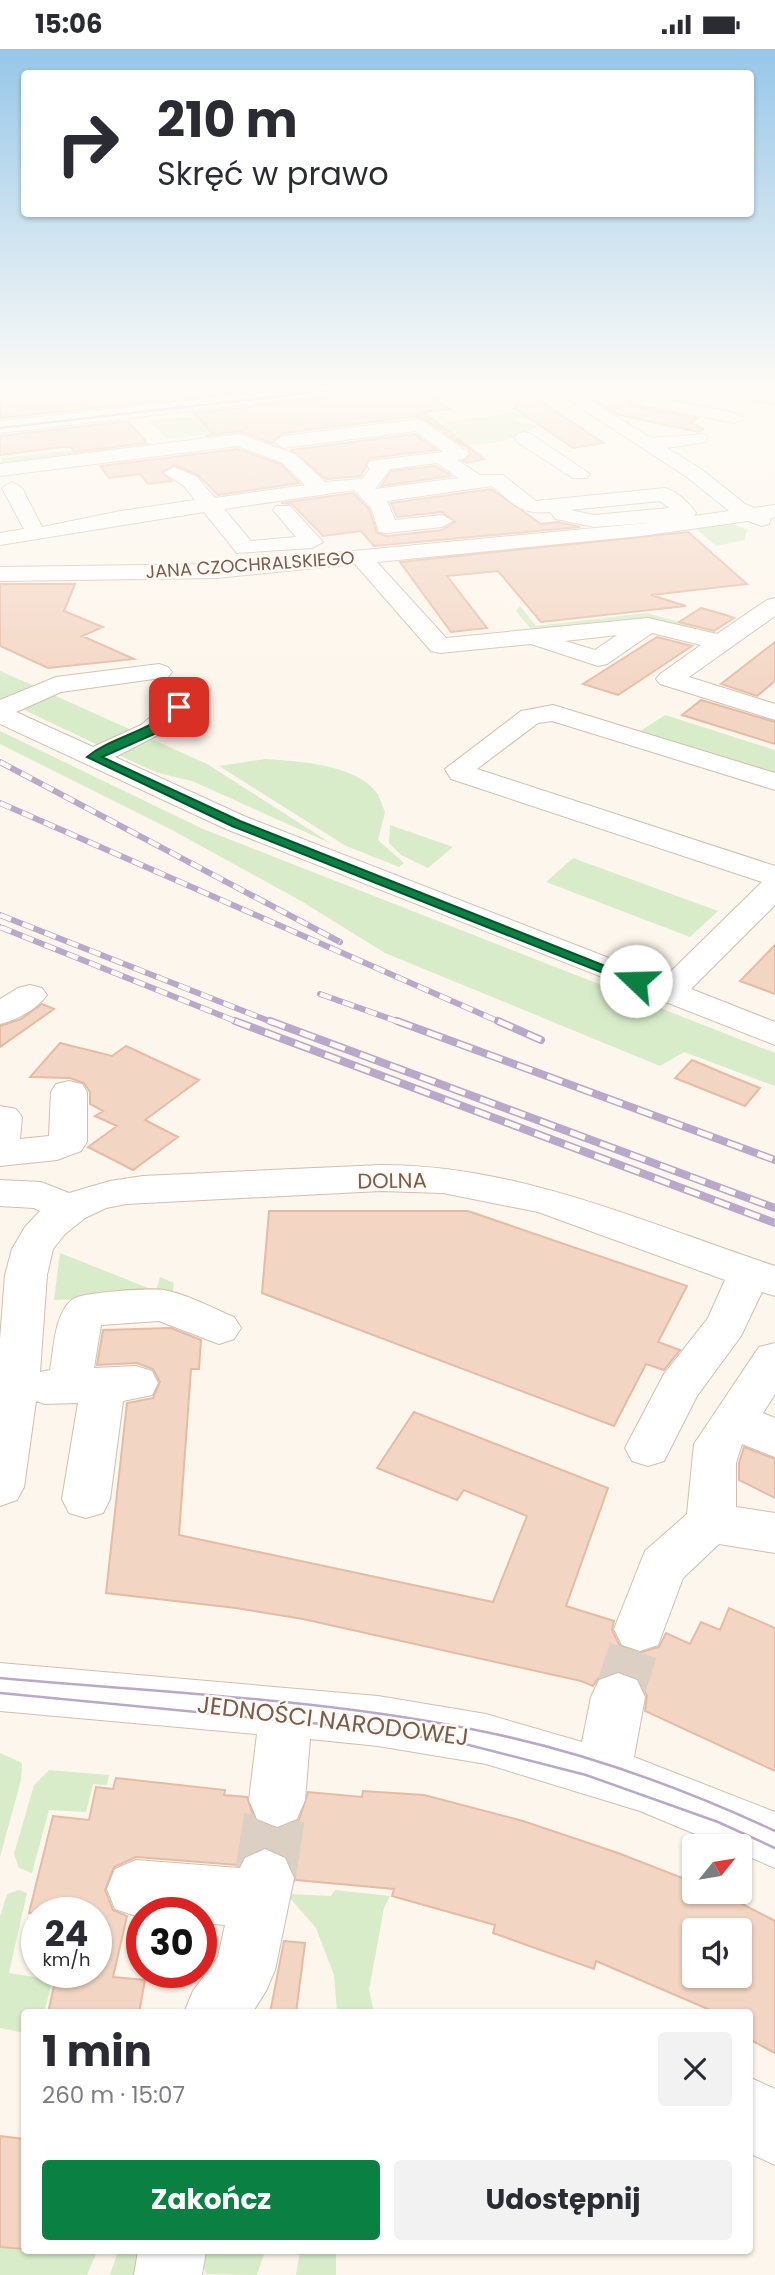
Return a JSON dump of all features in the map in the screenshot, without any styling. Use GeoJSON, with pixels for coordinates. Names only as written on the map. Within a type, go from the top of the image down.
{"type":"FeatureCollection","features":[{"type":"Feature","properties":{"kind":"street"},"geometry":{"type":"LineString","coordinates":[[201,494],[245,548]]}},
{"type":"Feature","properties":{"kind":"street"},"geometry":{"type":"LineString","coordinates":[[0,539],[61,531],[121,517],[287,494]]}},
{"type":"Feature","properties":{"kind":"street"},"geometry":{"type":"LineString","coordinates":[[366,494],[381,506],[387,527],[442,521]]}},
{"type":"Feature","properties":{"kind":"street"},"geometry":{"type":"LineString","coordinates":[[426,494],[452,494]]}},
{"type":"Feature","properties":{"kind":"street"},"geometry":{"type":"LineString","coordinates":[[514,494],[531,508],[555,505],[665,494],[686,513],[594,521],[563,515],[555,505]]}},
{"type":"Feature","properties":{"kind":"street"},"geometry":{"type":"LineString","coordinates":[[722,494],[751,515],[775,525]]}},
{"type":"Feature","properties":{"kind":"street"},"geometry":{"type":"LineString","coordinates":[[8,496],[32,526]]}},
{"type":"Feature","properties":{"kind":"street"},"geometry":{"type":"LineString","coordinates":[[283,510],[312,543]]}},
{"type":"Feature","properties":{"kind":"street","name":"JANA CZOCHRALSKIEGO"},"geometry":{"type":"LineString","coordinates":[[0,574],[216,571],[489,536],[775,511]]}},
{"type":"Feature","properties":{"kind":"street"},"geometry":{"type":"LineString","coordinates":[[121,517],[135,535]]}},
{"type":"Feature","properties":{"kind":"street"},"geometry":{"type":"LineString","coordinates":[[149,553],[170,557],[352,538]]}},
{"type":"Feature","properties":{"kind":"street"},"geometry":{"type":"LineString","coordinates":[[364,561],[440,646],[534,636],[598,659],[648,625],[741,638]]}},
{"type":"Feature","properties":{"kind":"street"},"geometry":{"type":"LineString","coordinates":[[775,605],[741,638],[669,679],[775,712]]}},
{"type":"Feature","properties":{"kind":"street"},"geometry":{"type":"LineString","coordinates":[[0,711],[57,685],[159,672]]}},
{"type":"Feature","properties":{"kind":"street"},"geometry":{"type":"LineString","coordinates":[[92,757],[150,731],[169,720],[179,707]]}},
{"type":"Feature","properties":{"kind":"street"},"geometry":{"type":"LineString","coordinates":[[0,711],[92,757],[236,823],[775,1034]]}},
{"type":"Feature","properties":{"kind":"street"},"geometry":{"type":"LineString","coordinates":[[772,790],[553,713],[530,717],[459,769],[473,777],[775,876]]}},
{"type":"Feature","properties":{"kind":"street"},"geometry":{"type":"LineString","coordinates":[[668,993],[775,887]]}},
{"type":"Feature","properties":{"kind":"street"},"geometry":{"type":"LineString","coordinates":[[0,1014],[30,995]]}},
{"type":"Feature","properties":{"kind":"street"},"geometry":{"type":"LineString","coordinates":[[1,1140],[57,1149],[68,1142],[69,1092]]}},
{"type":"Feature","properties":{"kind":"street","name":"DOLNA"},"geometry":{"type":"LineString","coordinates":[[68,1209],[123,1191],[166,1187],[417,1178],[458,1182],[538,1199],[762,1277]]}},
{"type":"Feature","properties":{"kind":"street"},"geometry":{"type":"LineString","coordinates":[[0,1193],[41,1195],[68,1209],[50,1224],[37,1240],[27,1264],[15,1388],[0,1487]]}},
{"type":"Feature","properties":{"kind":"street"},"geometry":{"type":"LineString","coordinates":[[648,1448],[680,1386],[762,1277]]}},
{"type":"Feature","properties":{"kind":"street"},"geometry":{"type":"LineString","coordinates":[[86,1499],[103,1385],[80,1322],[88,1310],[162,1305],[219,1328]]}},
{"type":"Feature","properties":{"kind":"street"},"geometry":{"type":"LineString","coordinates":[[640,1629],[662,1566],[710,1523],[715,1487],[713,1463],[717,1444],[775,1359]]}},
{"type":"Feature","properties":{"kind":"street"},"geometry":{"type":"LineString","coordinates":[[15,1388],[103,1385]]}},
{"type":"Feature","properties":{"kind":"street"},"geometry":{"type":"LineString","coordinates":[[734,1419],[775,1439]]}},
{"type":"Feature","properties":{"kind":"street"},"geometry":{"type":"LineString","coordinates":[[710,1523],[775,1533]]}},
{"type":"Feature","properties":{"kind":"street","name":"JEDNOŚCI NARODOWEJ"},"geometry":{"type":"LineString","coordinates":[[0,1687],[378,1721],[486,1739],[603,1773],[706,1809],[775,1840]]}},
{"type":"Feature","properties":{"kind":"street"},"geometry":{"type":"LineString","coordinates":[[603,1773],[618,1697]]}},
{"type":"Feature","properties":{"kind":"street"},"geometry":{"type":"LineString","coordinates":[[277,1800],[286,1713]]}},
{"type":"Feature","properties":{"kind":"street"},"geometry":{"type":"LineString","coordinates":[[136,1889],[263,1888],[245,1970],[218,2009]]}},
{"type":"Feature","properties":{"kind":"street"},"geometry":{"type":"LineString","coordinates":[[753,2113],[775,2133]]}},
{"type":"Feature","properties":{"kind":"street"},"geometry":{"type":"LineString","coordinates":[[168,2275],[172,2254]]}},
{"type":"Feature","properties":{"kind":"green space"},"geometry":{"type":"Polygon","coordinates":[[[728,523],[747,529],[745,540],[716,546],[695,528],[728,523]]]}},
{"type":"Feature","properties":{"kind":"green space"},"geometry":{"type":"Polygon","coordinates":[[[520,606],[536,626],[646,613],[698,627],[690,632],[535,634],[516,611],[520,606]]]}},
{"type":"Feature","properties":{"kind":"green space"},"geometry":{"type":"Polygon","coordinates":[[[0,671],[37,687],[5,701],[0,699],[0,671]]]}},
{"type":"Feature","properties":{"kind":"green space"},"geometry":{"type":"Polygon","coordinates":[[[49,693],[136,732],[102,747],[16,706],[49,693]]]}},
{"type":"Feature","properties":{"kind":"green space"},"geometry":{"type":"Polygon","coordinates":[[[665,715],[775,750],[775,775],[637,733],[665,715]]]}},
{"type":"Feature","properties":{"kind":"green space"},"geometry":{"type":"Polygon","coordinates":[[[0,731],[203,829],[775,1053],[775,1086],[684,1052],[660,1066],[385,953],[301,901],[174,831],[0,744],[0,731]]]}},
{"type":"Feature","properties":{"kind":"green space"},"geometry":{"type":"Polygon","coordinates":[[[147,737],[207,764],[332,844],[192,781],[158,773],[114,753],[147,737]]]}},
{"type":"Feature","properties":{"kind":"green space"},"geometry":{"type":"Polygon","coordinates":[[[265,759],[324,766],[354,775],[366,783],[377,794],[385,812],[378,840],[404,863],[399,867],[346,846],[219,766],[265,759]]]}},
{"type":"Feature","properties":{"kind":"green space"},"geometry":{"type":"Polygon","coordinates":[[[390,825],[453,847],[428,868],[401,855],[389,843],[390,825]]]}},
{"type":"Feature","properties":{"kind":"green space"},"geometry":{"type":"Polygon","coordinates":[[[573,858],[718,911],[690,937],[546,882],[573,858]]]}},
{"type":"Feature","properties":{"kind":"green space"},"geometry":{"type":"Polygon","coordinates":[[[60,1253],[156,1291],[160,1277],[174,1283],[172,1296],[54,1300],[60,1253]]]}},
{"type":"Feature","properties":{"kind":"green space"},"geometry":{"type":"Polygon","coordinates":[[[0,1753],[22,1763],[21,1780],[0,1857],[0,1753]]]}},
{"type":"Feature","properties":{"kind":"green space"},"geometry":{"type":"Polygon","coordinates":[[[49,1770],[109,1775],[107,1785],[93,1784],[86,1812],[49,1810],[32,1873],[19,1868],[14,1854],[34,1785],[49,1770]]]}},
{"type":"Feature","properties":{"kind":"green space"},"geometry":{"type":"Polygon","coordinates":[[[19,1890],[27,1893],[26,1897],[21,1897],[21,1920],[9,1973],[21,1975],[21,1988],[51,1988],[45,2009],[21,2009],[21,2032],[0,2028],[0,1917],[7,1894],[19,1890]]]}},
{"type":"Feature","properties":{"kind":"green space"},"geometry":{"type":"Polygon","coordinates":[[[335,1890],[390,1896],[384,1908],[369,1990],[373,2009],[337,2009],[334,1975],[316,1928],[288,1896],[331,1896],[335,1890]]]}},
{"type":"Feature","properties":{"kind":"green space"},"geometry":{"type":"Polygon","coordinates":[[[0,2247],[21,2249],[21,2254],[96,2254],[87,2275],[0,2275],[0,2247]]]}},
{"type":"Feature","properties":{"kind":"green space"},"geometry":{"type":"Polygon","coordinates":[[[117,2254],[148,2254],[143,2275],[110,2275],[117,2254]]]}},
{"type":"Feature","properties":{"kind":"green space"},"geometry":{"type":"Polygon","coordinates":[[[201,2254],[264,2254],[257,2275],[206,2274],[201,2254]]]}},
{"type":"Feature","properties":{"kind":"green space"},"geometry":{"type":"Polygon","coordinates":[[[300,2254],[336,2254],[336,2275],[296,2275],[300,2254]]]}},
{"type":"Feature","properties":{"kind":"building"},"geometry":{"type":"Polygon","coordinates":[[[354,494],[369,509],[377,533],[387,536],[442,530],[455,522],[442,512],[397,517],[391,503],[456,494],[498,494],[541,524],[558,522],[580,527],[374,546],[361,531],[323,536],[292,504],[281,503],[354,494]]]}},
{"type":"Feature","properties":{"kind":"building"},"geometry":{"type":"Polygon","coordinates":[[[688,532],[747,584],[651,595],[686,606],[541,622],[498,571],[447,576],[487,628],[451,632],[400,562],[688,532]]]}},
{"type":"Feature","properties":{"kind":"building"},"geometry":{"type":"Polygon","coordinates":[[[0,584],[75,584],[64,611],[103,627],[82,636],[134,659],[48,668],[0,646],[0,584]]]}},
{"type":"Feature","properties":{"kind":"building"},"geometry":{"type":"Polygon","coordinates":[[[701,608],[734,618],[714,631],[679,622],[701,608]]]}},
{"type":"Feature","properties":{"kind":"building"},"geometry":{"type":"Polygon","coordinates":[[[657,637],[692,646],[618,695],[583,684],[657,637]]]}},
{"type":"Feature","properties":{"kind":"building"},"geometry":{"type":"Polygon","coordinates":[[[775,642],[775,681],[757,696],[721,684],[775,642]]]}},
{"type":"Feature","properties":{"kind":"building"},"geometry":{"type":"Polygon","coordinates":[[[701,700],[775,722],[775,744],[682,715],[701,700]]]}},
{"type":"Feature","properties":{"kind":"building"},"geometry":{"type":"Polygon","coordinates":[[[775,945],[775,994],[740,981],[775,945]]]}},
{"type":"Feature","properties":{"kind":"building"},"geometry":{"type":"Polygon","coordinates":[[[42,1004],[54,1009],[0,1047],[0,1026],[21,1019],[42,1004]]]}},
{"type":"Feature","properties":{"kind":"building"},"geometry":{"type":"Polygon","coordinates":[[[60,1043],[112,1056],[126,1046],[199,1080],[145,1120],[178,1137],[133,1170],[88,1147],[117,1126],[95,1116],[103,1111],[90,1104],[90,1092],[84,1083],[70,1078],[30,1077],[60,1043]]]}},
{"type":"Feature","properties":{"kind":"building"},"geometry":{"type":"Polygon","coordinates":[[[692,1060],[760,1088],[745,1106],[675,1078],[692,1060]]]}},
{"type":"Feature","properties":{"kind":"building"},"geometry":{"type":"Polygon","coordinates":[[[269,1211],[468,1211],[687,1286],[658,1342],[680,1350],[664,1370],[646,1364],[614,1426],[262,1293],[269,1211]]]}},
{"type":"Feature","properties":{"kind":"building"},"geometry":{"type":"Polygon","coordinates":[[[171,1328],[201,1340],[199,1369],[191,1369],[179,1535],[493,1602],[527,1516],[464,1490],[457,1500],[377,1468],[414,1412],[608,1488],[566,1606],[614,1621],[612,1630],[620,1646],[639,1653],[659,1647],[666,1633],[690,1644],[701,1622],[720,1630],[729,1608],[775,1628],[775,1771],[645,1711],[647,1696],[639,1679],[619,1671],[598,1678],[593,1686],[581,1681],[303,1619],[236,1608],[106,1593],[127,1403],[153,1398],[160,1382],[153,1369],[137,1363],[97,1365],[103,1330],[171,1328]]]}},
{"type":"Feature","properties":{"kind":"building"},"geometry":{"type":"Polygon","coordinates":[[[744,1447],[775,1459],[775,1498],[739,1480],[739,1463],[744,1447]]]}},
{"type":"Feature","properties":{"kind":"building"},"geometry":{"type":"Polygon","coordinates":[[[116,1778],[225,1790],[224,1795],[247,1797],[255,1820],[276,1829],[299,1820],[308,1792],[362,1797],[363,1791],[424,1795],[523,1821],[618,1853],[682,1878],[682,1904],[742,1904],[775,1921],[775,2053],[753,2041],[753,2009],[708,2009],[596,1961],[594,1969],[493,1933],[495,1925],[392,1896],[394,1889],[296,1880],[287,1857],[266,1847],[244,1856],[238,1865],[136,1857],[114,1867],[105,1890],[108,1897],[33,1897],[53,1816],[89,1820],[96,1787],[113,1789],[116,1778]]]}},
{"type":"Feature","properties":{"kind":"building"},"geometry":{"type":"Polygon","coordinates":[[[112,1908],[126,1916],[113,1977],[126,1978],[126,1988],[144,1988],[140,2009],[49,2009],[53,1988],[112,1988],[112,1908]]]}},
{"type":"Feature","properties":{"kind":"building"},"geometry":{"type":"Polygon","coordinates":[[[284,1941],[305,1943],[297,2009],[271,2009],[284,1941]]]}},
{"type":"Feature","properties":{"kind":"building"},"geometry":{"type":"Polygon","coordinates":[[[0,2136],[21,2139],[21,2249],[0,2247],[0,2136]]]}},
{"type":"Feature","properties":{"kind":"tunnel"},"geometry":{"type":"LineString","coordinates":[[618,1697],[640,1629]]}},
{"type":"Feature","properties":{"kind":"tunnel"},"geometry":{"type":"LineString","coordinates":[[265,1878],[277,1800]]}},
{"type":"Feature","properties":{"kind":"tram line"},"geometry":{"type":"LineString","coordinates":[[0,1678],[311,1705],[434,1722],[495,1734],[567,1752],[638,1775],[775,1831]]}},
{"type":"Feature","properties":{"kind":"tram line"},"geometry":{"type":"LineString","coordinates":[[0,1693],[342,1726],[453,1741],[586,1775],[718,1822],[775,1848]]}},
{"type":"Feature","properties":{"kind":"railway"},"geometry":{"type":"LineString","coordinates":[[0,762],[340,942]]}},
{"type":"Feature","properties":{"kind":"railway"},"geometry":{"type":"LineString","coordinates":[[0,803],[502,1023]]}},
{"type":"Feature","properties":{"kind":"railway"},"geometry":{"type":"LineString","coordinates":[[0,915],[274,1023]]}},
{"type":"Feature","properties":{"kind":"railway"},"geometry":{"type":"LineString","coordinates":[[0,927],[235,1021]]}},
{"type":"Feature","properties":{"kind":"railway"},"geometry":{"type":"LineString","coordinates":[[320,994],[402,1023]]}},
{"type":"Feature","properties":{"kind":"railway"},"geometry":{"type":"LineString","coordinates":[[235,1021],[775,1223]]}},
{"type":"Feature","properties":{"kind":"railway"},"geometry":{"type":"LineString","coordinates":[[235,1021],[240,1023]]}},
{"type":"Feature","properties":{"kind":"railway"},"geometry":{"type":"LineString","coordinates":[[270,1021],[775,1208]]}},
{"type":"Feature","properties":{"kind":"railway"},"geometry":{"type":"LineString","coordinates":[[397,1021],[775,1160]]}},
{"type":"Feature","properties":{"kind":"railway"},"geometry":{"type":"LineString","coordinates":[[498,1021],[541,1040]]}},
{"type":"Feature","properties":{"kind":"route"},"geometry":{"type":"LineString","coordinates":[[179,707],[169,720],[150,731],[92,757],[236,823],[636,981]]}}]}
